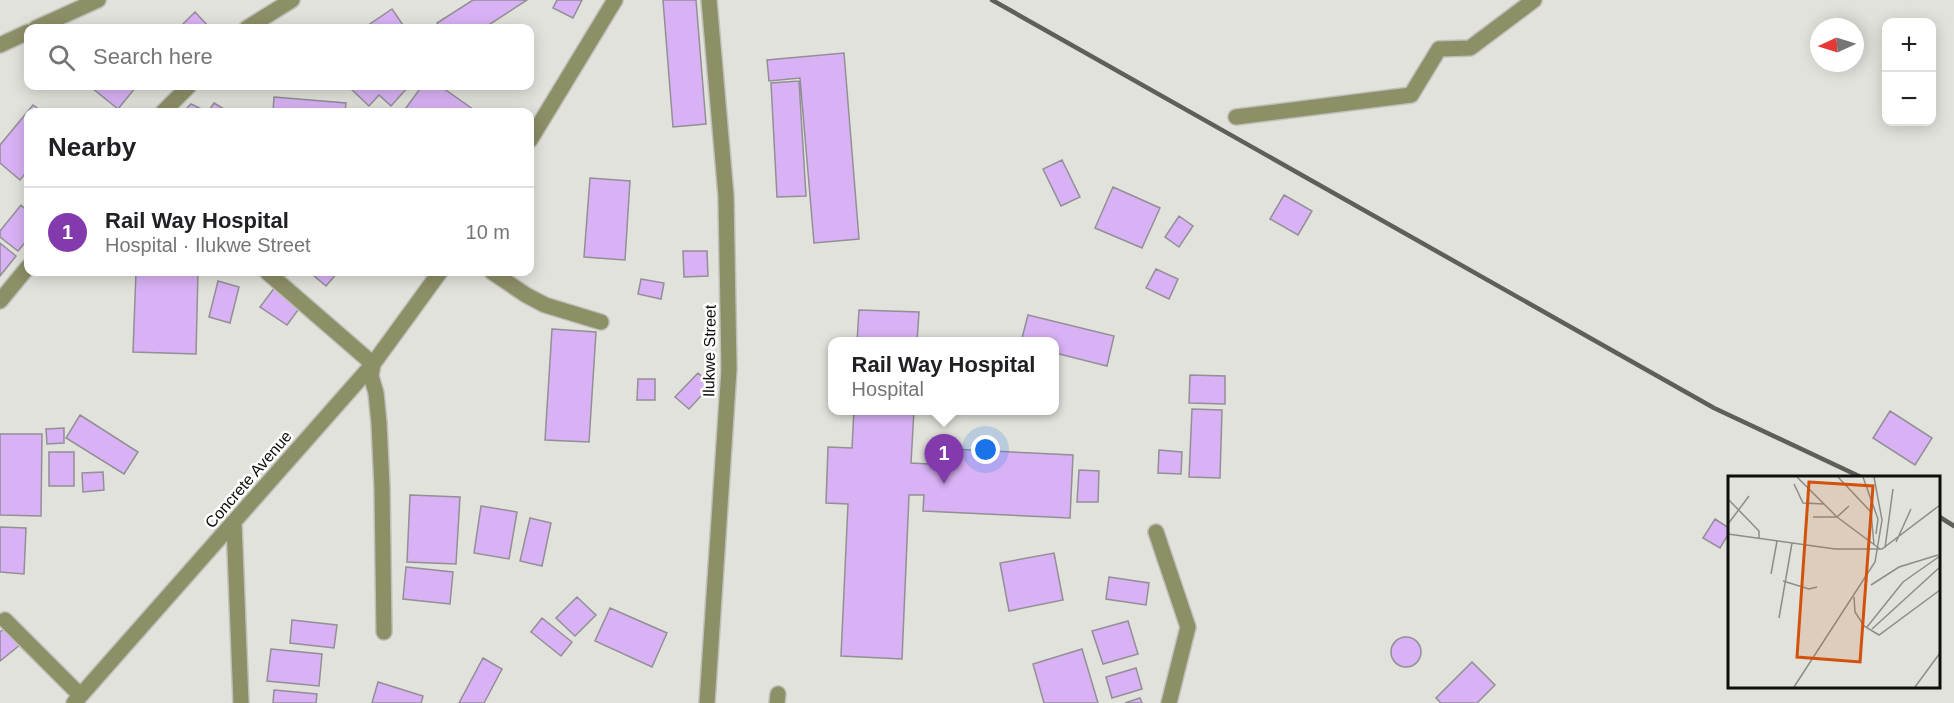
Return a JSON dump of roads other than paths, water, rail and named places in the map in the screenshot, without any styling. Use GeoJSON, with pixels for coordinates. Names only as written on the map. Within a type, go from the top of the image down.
{"type":"FeatureCollection","features":[{"type":"Feature","properties":{"kind":"street"},"geometry":{"type":"LineString","coordinates":[[45,24],[99,0]]}},
{"type":"Feature","properties":{"kind":"street"},"geometry":{"type":"LineString","coordinates":[[253,24],[292,0]]}},
{"type":"Feature","properties":{"kind":"street"},"geometry":{"type":"LineString","coordinates":[[534,133],[615,0]]}},
{"type":"Feature","properties":{"kind":"street","name":"Ilukwe Street"},"geometry":{"type":"LineString","coordinates":[[707,703],[729,369],[726,196],[709,0]]}},
{"type":"Feature","properties":{"kind":"street"},"geometry":{"type":"LineString","coordinates":[[1236,117],[1411,95],[1439,49],[1470,48],[1534,0]]}},
{"type":"Feature","properties":{"kind":"street"},"geometry":{"type":"LineString","coordinates":[[0,45],[24,34]]}},
{"type":"Feature","properties":{"kind":"street"},"geometry":{"type":"LineString","coordinates":[[167,108],[185,90]]}},
{"type":"Feature","properties":{"kind":"street"},"geometry":{"type":"LineString","coordinates":[[0,301],[24,272]]}},
{"type":"Feature","properties":{"kind":"street"},"geometry":{"type":"LineString","coordinates":[[272,276],[373,364],[371,376],[376,393],[379,423],[382,487],[384,632]]}},
{"type":"Feature","properties":{"kind":"street","name":"Concrete Avenue"},"geometry":{"type":"LineString","coordinates":[[77,699],[373,364],[437,276]]}},
{"type":"Feature","properties":{"kind":"street"},"geometry":{"type":"LineString","coordinates":[[498,276],[545,305],[601,322]]}},
{"type":"Feature","properties":{"kind":"street"},"geometry":{"type":"LineString","coordinates":[[234,523],[241,703]]}},
{"type":"Feature","properties":{"kind":"street"},"geometry":{"type":"LineString","coordinates":[[1156,532],[1188,627],[1169,703]]}},
{"type":"Feature","properties":{"kind":"street"},"geometry":{"type":"LineString","coordinates":[[5,620],[77,699]]}},
{"type":"Feature","properties":{"kind":"railway"},"geometry":{"type":"LineString","coordinates":[[992,0],[1714,408],[1859,476]]}},
{"type":"Feature","properties":{"kind":"railway"},"geometry":{"type":"LineString","coordinates":[[1939,517],[1954,526]]}},
{"type":"Feature","properties":{"kind":"place","name":"Rail Way Hospital"},"geometry":{"type":"Point","coordinates":[944,484]}}]}
